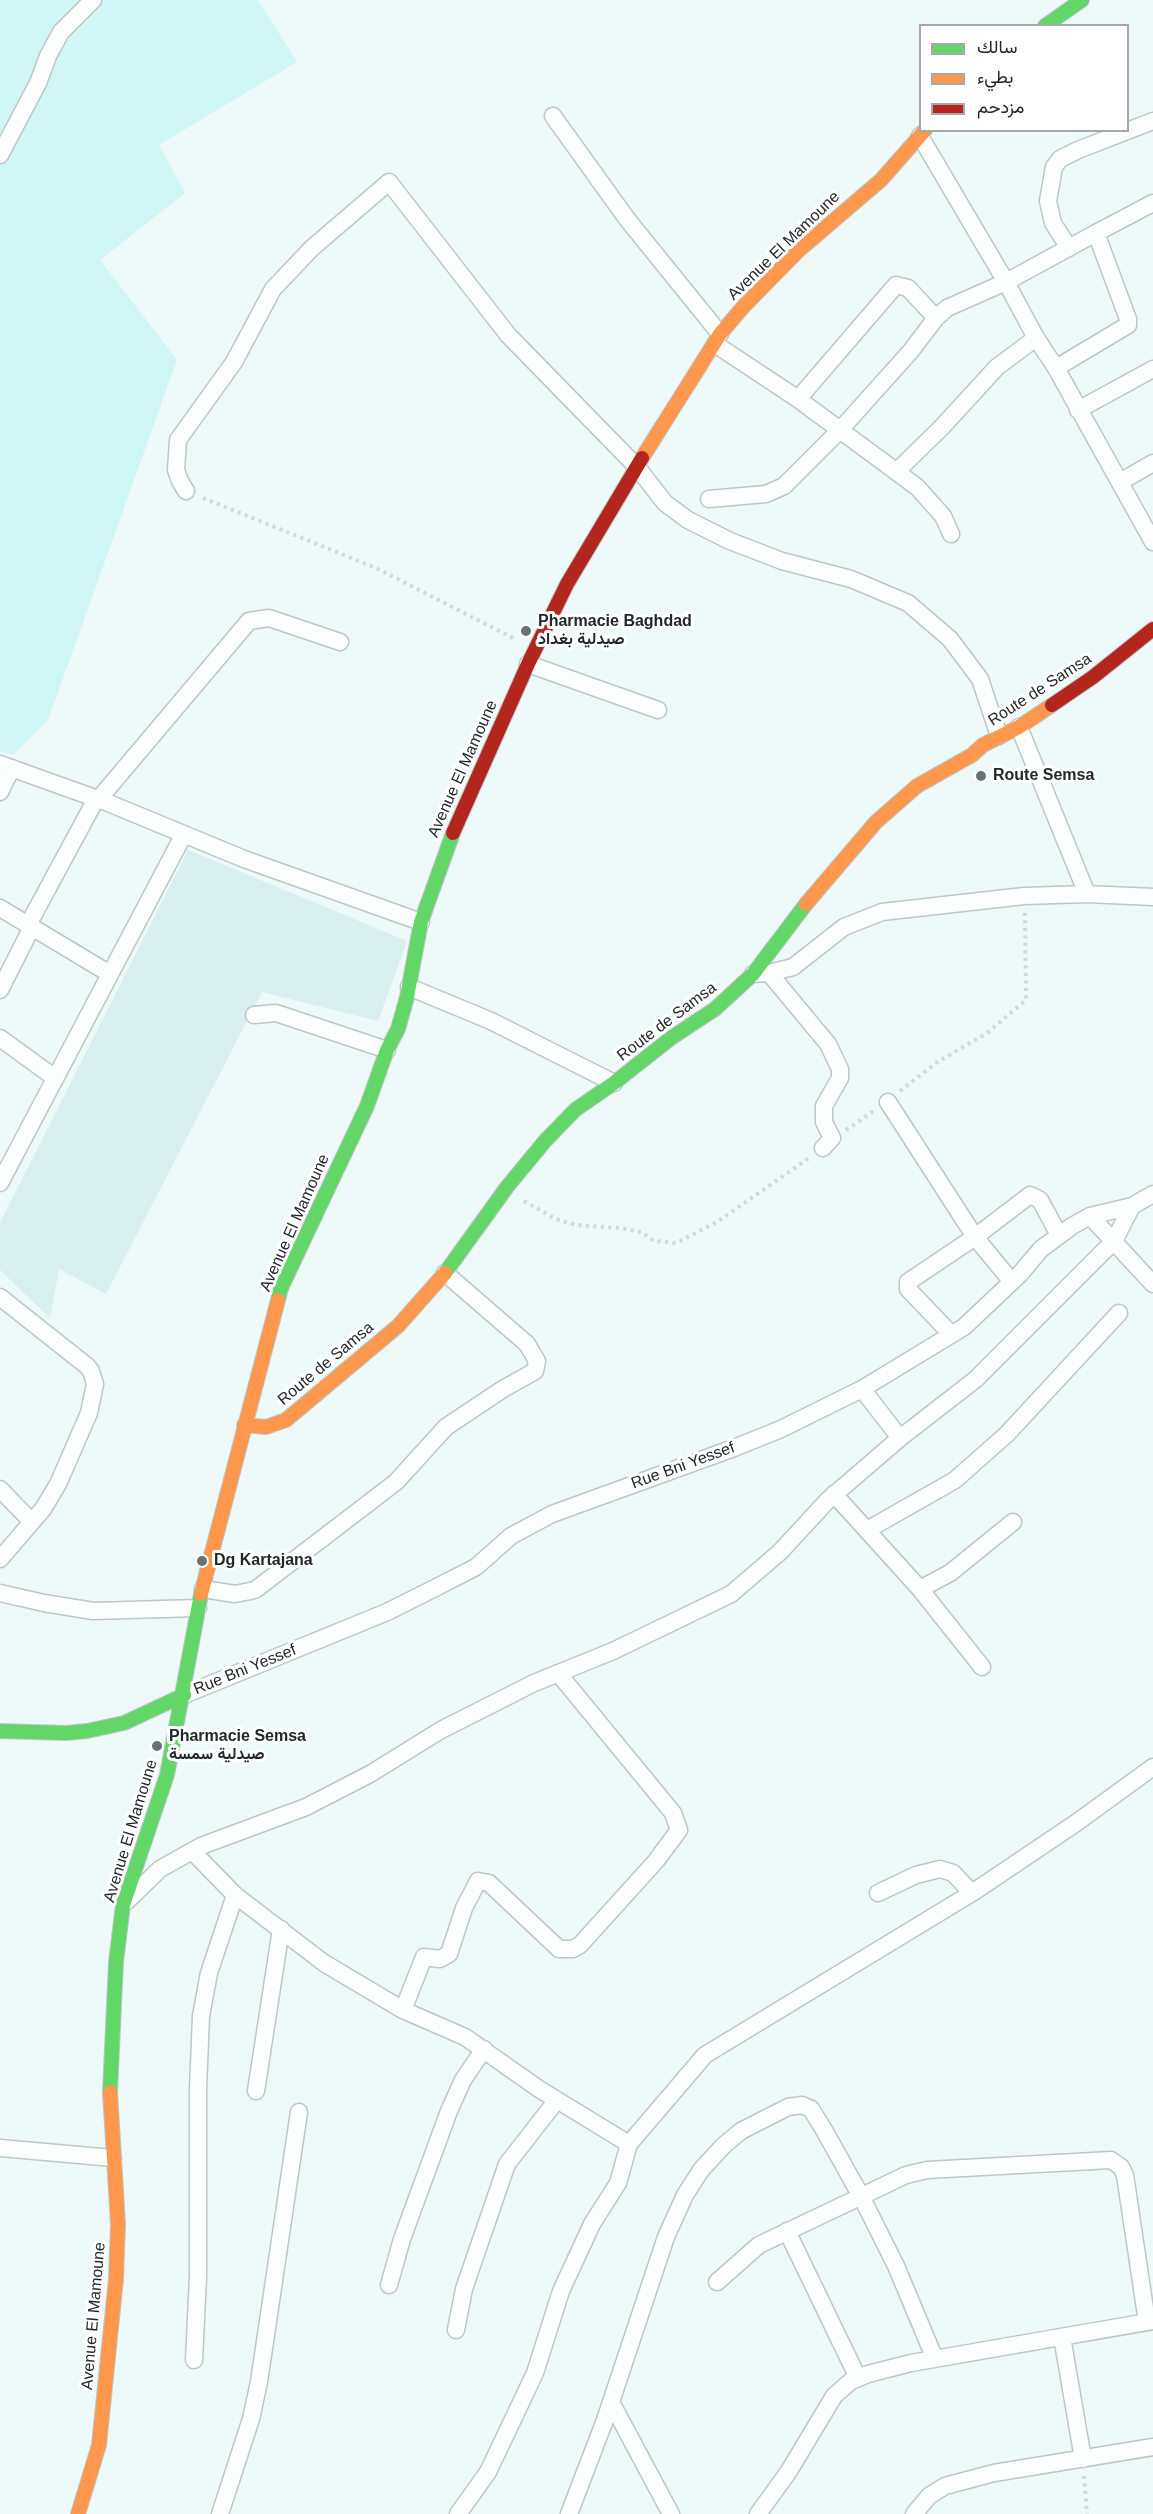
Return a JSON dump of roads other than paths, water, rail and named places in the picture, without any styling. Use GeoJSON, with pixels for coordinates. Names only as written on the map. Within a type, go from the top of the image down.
{"type":"FeatureCollection","features":[{"type":"Feature","properties":{"kind":"street"},"geometry":{"type":"LineString","coordinates":[[0,155],[38,83],[48,56],[61,32],[93,0]]}},
{"type":"Feature","properties":{"kind":"street"},"geometry":{"type":"LineString","coordinates":[[1048,24],[1082,0]]}},
{"type":"Feature","properties":{"kind":"street"},"geometry":{"type":"LineString","coordinates":[[553,116],[717,339],[930,499],[943,516],[951,534]]}},
{"type":"Feature","properties":{"kind":"street"},"geometry":{"type":"LineString","coordinates":[[1129,130],[1153,121]]}},
{"type":"Feature","properties":{"kind":"street"},"geometry":{"type":"LineString","coordinates":[[1069,248],[1053,223],[1048,201],[1054,167],[1060,159],[1078,150],[1125,132]]}},
{"type":"Feature","properties":{"kind":"street"},"geometry":{"type":"LineString","coordinates":[[922,133],[1153,541]]}},
{"type":"Feature","properties":{"kind":"street","name":"Avenue El Mamoune"},"geometry":{"type":"LineString","coordinates":[[78,2514],[99,2445],[116,2279],[118,2224],[110,2087],[116,1962],[123,1905],[167,1775],[184,1695],[198,1608],[243,1425],[281,1288],[367,1106],[387,1050],[398,1029],[421,922],[444,853],[531,656],[567,584],[717,339],[772,276],[881,180],[922,133]]}},
{"type":"Feature","properties":{"kind":"street"},"geometry":{"type":"LineString","coordinates":[[186,491],[176,470],[178,440],[234,362],[273,289],[312,248],[389,182],[508,335],[637,467],[665,503],[709,532],[782,561],[851,579],[908,603],[950,639],[980,679],[999,736]]}},
{"type":"Feature","properties":{"kind":"street"},"geometry":{"type":"LineString","coordinates":[[709,499],[766,494],[784,486],[840,430],[947,308],[1006,282],[1153,203]]}},
{"type":"Feature","properties":{"kind":"street"},"geometry":{"type":"LineString","coordinates":[[1056,368],[1128,325],[1128,319],[1096,233]]}},
{"type":"Feature","properties":{"kind":"street"},"geometry":{"type":"LineString","coordinates":[[798,399],[896,285],[908,288],[936,318]]}},
{"type":"Feature","properties":{"kind":"street"},"geometry":{"type":"LineString","coordinates":[[896,472],[942,427],[997,367],[1036,338]]}},
{"type":"Feature","properties":{"kind":"street"},"geometry":{"type":"LineString","coordinates":[[1078,410],[1153,369]]}},
{"type":"Feature","properties":{"kind":"street"},"geometry":{"type":"LineString","coordinates":[[1120,483],[1153,463]]}},
{"type":"Feature","properties":{"kind":"street"},"geometry":{"type":"LineString","coordinates":[[0,990],[30,926],[97,799],[249,621],[268,618],[340,642]]}},
{"type":"Feature","properties":{"kind":"street","name":"Route de Samsa"},"geometry":{"type":"LineString","coordinates":[[243,1425],[266,1427],[286,1420],[398,1326],[445,1273],[507,1187],[545,1141],[575,1110],[671,1038],[716,1009],[761,973],[810,899],[876,822],[917,786],[972,755],[999,736],[1019,727],[1093,677],[1153,629]]}},
{"type":"Feature","properties":{"kind":"street"},"geometry":{"type":"LineString","coordinates":[[531,656],[658,710]]}},
{"type":"Feature","properties":{"kind":"street"},"geometry":{"type":"LineString","coordinates":[[1019,727],[1087,894]]}},
{"type":"Feature","properties":{"kind":"street"},"geometry":{"type":"LineString","coordinates":[[0,792],[6,766],[97,799],[273,870],[421,922]]}},
{"type":"Feature","properties":{"kind":"street"},"geometry":{"type":"LineString","coordinates":[[0,1184],[184,834]]}},
{"type":"Feature","properties":{"kind":"street"},"geometry":{"type":"LineString","coordinates":[[761,973],[793,967],[844,927],[882,912],[1024,896],[1087,894],[1153,897]]}},
{"type":"Feature","properties":{"kind":"street"},"geometry":{"type":"LineString","coordinates":[[0,908],[110,974]]}},
{"type":"Feature","properties":{"kind":"street"},"geometry":{"type":"LineString","coordinates":[[761,973],[828,1044],[840,1069],[840,1078],[824,1106],[824,1122],[832,1138],[823,1148]]}},
{"type":"Feature","properties":{"kind":"street"},"geometry":{"type":"LineString","coordinates":[[408,987],[491,1021],[614,1083]]}},
{"type":"Feature","properties":{"kind":"street"},"geometry":{"type":"LineString","coordinates":[[254,1015],[276,1013],[387,1050]]}},
{"type":"Feature","properties":{"kind":"street"},"geometry":{"type":"LineString","coordinates":[[0,1038],[56,1078]]}},
{"type":"Feature","properties":{"kind":"street"},"geometry":{"type":"LineString","coordinates":[[888,1102],[975,1237],[1012,1282]]}},
{"type":"Feature","properties":{"kind":"street","name":"Rue Bni Yessef"},"geometry":{"type":"LineString","coordinates":[[184,1695],[376,1616],[427,1592],[476,1567],[512,1536],[552,1514],[752,1440],[862,1389],[964,1327],[1012,1282],[1041,1249],[1059,1235],[1090,1216],[1132,1206],[1153,1194]]}},
{"type":"Feature","properties":{"kind":"street"},"geometry":{"type":"LineString","coordinates":[[951,1335],[907,1284],[910,1280],[975,1237],[1030,1195],[1040,1200],[1059,1235]]}},
{"type":"Feature","properties":{"kind":"street"},"geometry":{"type":"LineString","coordinates":[[123,1905],[160,1869],[192,1851],[306,1808],[370,1774],[441,1730],[534,1683],[674,1623],[731,1594],[780,1552],[834,1494],[900,1438],[976,1379],[1114,1241],[1132,1206]]}},
{"type":"Feature","properties":{"kind":"street"},"geometry":{"type":"LineString","coordinates":[[1090,1216],[1153,1284]]}},
{"type":"Feature","properties":{"kind":"street"},"geometry":{"type":"LineString","coordinates":[[203,1589],[235,1594],[255,1590],[396,1482],[446,1427],[503,1389],[535,1371],[537,1361],[527,1344],[445,1273]]}},
{"type":"Feature","properties":{"kind":"street"},"geometry":{"type":"LineString","coordinates":[[0,1297],[87,1366],[95,1384],[89,1413],[58,1484],[43,1509],[0,1559]]}},
{"type":"Feature","properties":{"kind":"street"},"geometry":{"type":"LineString","coordinates":[[867,1530],[955,1480],[1007,1434],[1119,1312]]}},
{"type":"Feature","properties":{"kind":"street"},"geometry":{"type":"LineString","coordinates":[[862,1389],[900,1438]]}},
{"type":"Feature","properties":{"kind":"street"},"geometry":{"type":"LineString","coordinates":[[0,1489],[32,1521]]}},
{"type":"Feature","properties":{"kind":"street"},"geometry":{"type":"LineString","coordinates":[[834,1494],[920,1589],[982,1667]]}},
{"type":"Feature","properties":{"kind":"street"},"geometry":{"type":"LineString","coordinates":[[920,1589],[950,1573],[1013,1522]]}},
{"type":"Feature","properties":{"kind":"street"},"geometry":{"type":"LineString","coordinates":[[0,1593],[93,1611],[198,1608]]}},
{"type":"Feature","properties":{"kind":"street"},"geometry":{"type":"LineString","coordinates":[[403,2010],[424,1957],[440,1959],[449,1954],[464,1908],[478,1881],[489,1883],[559,1949],[573,1949],[580,1945],[656,1861],[679,1830],[673,1814],[558,1673]]}},
{"type":"Feature","properties":{"kind":"street"},"geometry":{"type":"LineString","coordinates":[[3,1727],[45,1733],[87,1731],[124,1723],[184,1695]]}},
{"type":"Feature","properties":{"kind":"street"},"geometry":{"type":"LineString","coordinates":[[458,2514],[488,2472],[535,2373],[561,2291],[592,2224],[618,2184],[629,2144],[705,2055],[972,1893],[1076,1823],[1153,1767]]}},
{"type":"Feature","properties":{"kind":"street"},"geometry":{"type":"LineString","coordinates":[[192,1851],[235,1895],[324,1963],[403,2010],[465,2037],[557,2100],[629,2144]]}},
{"type":"Feature","properties":{"kind":"street"},"geometry":{"type":"LineString","coordinates":[[878,1893],[916,1875],[940,1869],[954,1873],[972,1893]]}},
{"type":"Feature","properties":{"kind":"street"},"geometry":{"type":"LineString","coordinates":[[194,2360],[198,2277],[198,2089],[201,2016],[209,1973],[235,1895]]}},
{"type":"Feature","properties":{"kind":"street"},"geometry":{"type":"LineString","coordinates":[[256,2091],[281,1929]]}},
{"type":"Feature","properties":{"kind":"street"},"geometry":{"type":"LineString","coordinates":[[389,2285],[402,2239],[449,2111],[463,2080],[484,2049]]}},
{"type":"Feature","properties":{"kind":"street"},"geometry":{"type":"LineString","coordinates":[[456,2330],[464,2289],[507,2164],[557,2100]]}},
{"type":"Feature","properties":{"kind":"street"},"geometry":{"type":"LineString","coordinates":[[569,2514],[611,2402],[666,2237],[685,2195],[701,2170],[724,2145],[741,2131],[788,2107],[802,2105],[811,2109],[862,2198],[896,2266],[935,2359]]}},
{"type":"Feature","properties":{"kind":"street"},"geometry":{"type":"LineString","coordinates":[[220,2514],[251,2419],[259,2382],[299,2112]]}},
{"type":"Feature","properties":{"kind":"street"},"geometry":{"type":"LineString","coordinates":[[0,2148],[113,2158]]}},
{"type":"Feature","properties":{"kind":"street"},"geometry":{"type":"LineString","coordinates":[[717,2282],[759,2245],[862,2198],[887,2183],[927,2170],[1111,2160],[1121,2167],[1125,2175],[1150,2322],[935,2359],[858,2378],[834,2396],[789,2471],[758,2514]]}},
{"type":"Feature","properties":{"kind":"street"},"geometry":{"type":"LineString","coordinates":[[787,2231],[858,2378]]}},
{"type":"Feature","properties":{"kind":"street"},"geometry":{"type":"LineString","coordinates":[[1062,2337],[1083,2459]]}},
{"type":"Feature","properties":{"kind":"street"},"geometry":{"type":"LineString","coordinates":[[611,2402],[671,2514]]}},
{"type":"Feature","properties":{"kind":"street"},"geometry":{"type":"LineString","coordinates":[[914,2514],[929,2496],[945,2486],[994,2473],[1153,2447]]}},
{"type":"Feature","properties":{"kind":"place","name":"Pharmacie Baghdad صيدلية بغداد"},"geometry":{"type":"Point","coordinates":[526,631]}},
{"type":"Feature","properties":{"kind":"place","name":"Route Semsa"},"geometry":{"type":"Point","coordinates":[981,776]}},
{"type":"Feature","properties":{"kind":"place","name":"Dg Kartajana"},"geometry":{"type":"Point","coordinates":[202,1561]}},
{"type":"Feature","properties":{"kind":"place","name":"Pharmacie Semsa صيدلية سمسة"},"geometry":{"type":"Point","coordinates":[157,1746]}}]}
